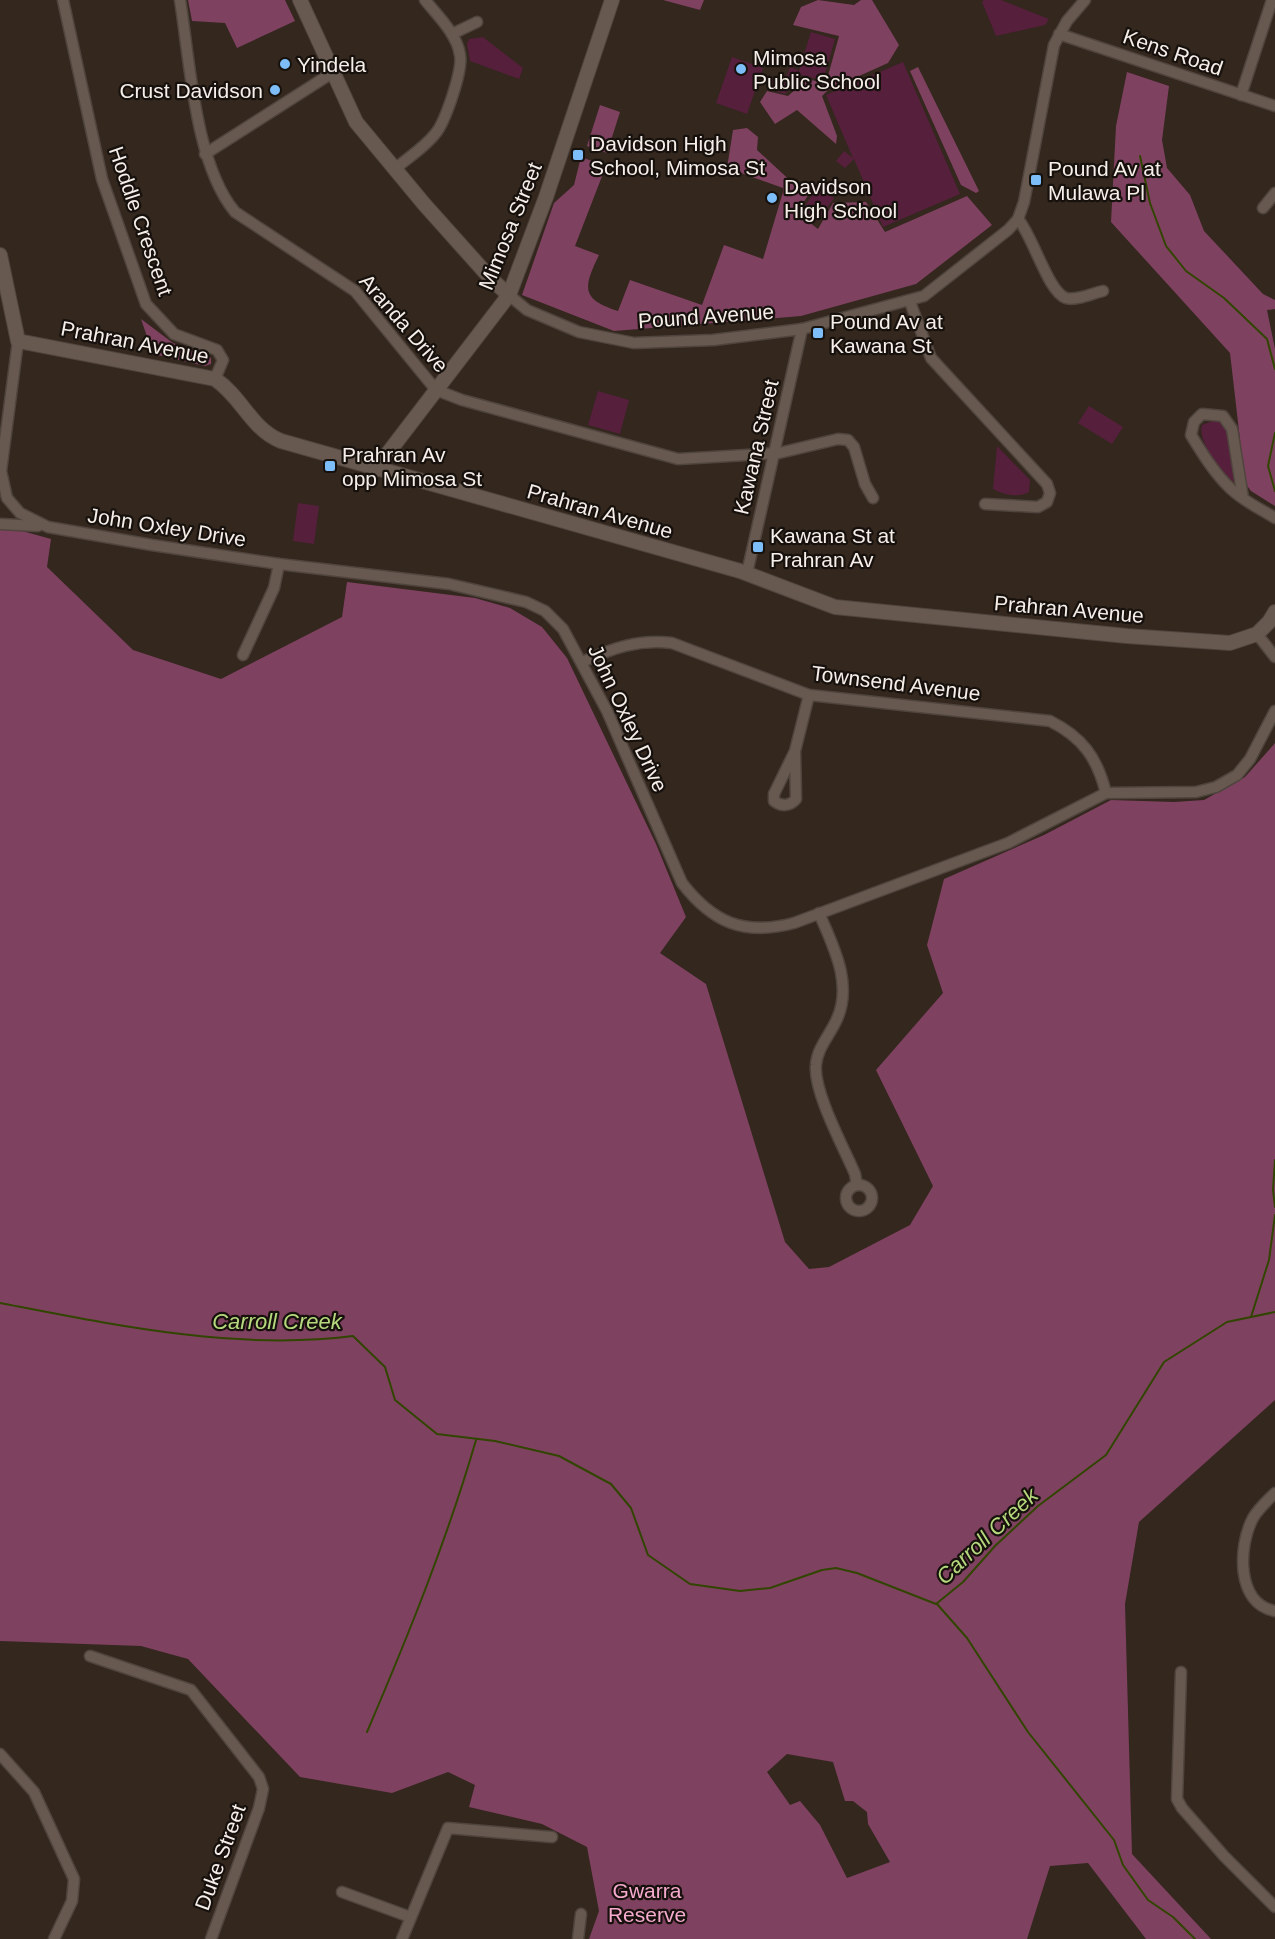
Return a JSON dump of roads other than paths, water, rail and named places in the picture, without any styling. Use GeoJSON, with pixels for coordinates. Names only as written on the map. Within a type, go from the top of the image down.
{"type":"FeatureCollection","features":[{"type":"Feature","properties":{"kind":"street","name":"Hoddle Crescent"},"geometry":{"type":"LineString","coordinates":[[63,0],[102,179],[146,304],[174,334],[217,350],[223,360],[215,379]]}},
{"type":"Feature","properties":{"kind":"street","name":"Aranda Drive"},"geometry":{"type":"LineString","coordinates":[[180,0],[205,154],[223,198],[235,212],[355,291],[436,390],[472,403],[678,459],[775,452],[838,439],[848,441],[854,447],[865,484],[873,498]]}},
{"type":"Feature","properties":{"kind":"street","name":"Pound Avenue"},"geometry":{"type":"LineString","coordinates":[[300,0],[356,122],[492,280],[527,310],[579,333],[634,343],[713,340],[802,329],[910,302],[935,289],[1002,235],[1018,219]]}},
{"type":"Feature","properties":{"kind":"street"},"geometry":{"type":"LineString","coordinates":[[396,168],[435,134],[442,123],[460,69],[460,55],[452,34],[425,0]]}},
{"type":"Feature","properties":{"kind":"street","name":"Mimosa Street"},"geometry":{"type":"LineString","coordinates":[[375,470],[509,295],[546,197],[612,0]]}},
{"type":"Feature","properties":{"kind":"street"},"geometry":{"type":"LineString","coordinates":[[1085,0],[1059,34],[1054,45],[1024,202],[1018,219],[1028,232],[1056,290],[1064,298],[1072,299],[1103,291]]}},
{"type":"Feature","properties":{"kind":"street"},"geometry":{"type":"LineString","coordinates":[[1240,95],[1272,0]]}},
{"type":"Feature","properties":{"kind":"street"},"geometry":{"type":"LineString","coordinates":[[452,34],[477,22]]}},
{"type":"Feature","properties":{"kind":"street","name":"Kens Road"},"geometry":{"type":"LineString","coordinates":[[1059,34],[1275,106]]}},
{"type":"Feature","properties":{"kind":"street"},"geometry":{"type":"LineString","coordinates":[[205,154],[332,73]]}},
{"type":"Feature","properties":{"kind":"street"},"geometry":{"type":"LineString","coordinates":[[1263,208],[1275,192]]}},
{"type":"Feature","properties":{"kind":"street"},"geometry":{"type":"LineString","coordinates":[[0,255],[2,280],[18,341]]}},
{"type":"Feature","properties":{"kind":"street"},"geometry":{"type":"LineString","coordinates":[[910,302],[931,358],[1047,484],[1050,493],[1047,502],[1038,507],[986,504]]}},
{"type":"Feature","properties":{"kind":"street","name":"Kawana Street"},"geometry":{"type":"LineString","coordinates":[[747,573],[802,329]]}},
{"type":"Feature","properties":{"kind":"street","name":"Prahran Avenue"},"geometry":{"type":"LineString","coordinates":[[18,341],[215,379],[234,393],[259,427],[272,437],[375,470],[747,573],[835,607],[1230,644],[1257,634]]}},
{"type":"Feature","properties":{"kind":"street","name":"John Oxley Drive"},"geometry":{"type":"LineString","coordinates":[[18,341],[1,471],[3,500],[31,521],[48,526],[279,564],[440,583],[526,602],[545,611],[562,629],[607,711],[682,883],[696,901],[727,922],[748,928],[770,929],[819,913],[1008,843],[1106,793],[1196,792],[1216,787],[1237,775],[1250,759],[1275,711]]}},
{"type":"Feature","properties":{"kind":"street"},"geometry":{"type":"LineString","coordinates":[[1244,498],[1232,429],[1223,416],[1202,414],[1194,422],[1191,435],[1231,490],[1275,518]]}},
{"type":"Feature","properties":{"kind":"street"},"geometry":{"type":"LineString","coordinates":[[0,524],[48,526]]}},
{"type":"Feature","properties":{"kind":"street"},"geometry":{"type":"LineString","coordinates":[[243,655],[274,588],[279,564]]}},
{"type":"Feature","properties":{"kind":"street"},"geometry":{"type":"LineString","coordinates":[[1275,612],[1257,634],[1275,657]]}},
{"type":"Feature","properties":{"kind":"street","name":"Townsend Avenue"},"geometry":{"type":"LineString","coordinates":[[582,662],[617,646],[649,640],[672,643],[809,695],[1050,721],[1072,732],[1091,754],[1102,774],[1106,793]]}},
{"type":"Feature","properties":{"kind":"street"},"geometry":{"type":"LineString","coordinates":[[795,751],[809,695]]}},
{"type":"Feature","properties":{"kind":"street"},"geometry":{"type":"LineString","coordinates":[[819,913],[837,955],[843,987],[838,1017],[819,1050],[816,1083],[855,1174],[857,1185]]}},
{"type":"Feature","properties":{"kind":"street"},"geometry":{"type":"LineString","coordinates":[[1275,1493],[1253,1518],[1246,1540],[1244,1558],[1246,1586],[1252,1599],[1265,1609],[1275,1611]]}},
{"type":"Feature","properties":{"kind":"street","name":"Duke Street"},"geometry":{"type":"LineString","coordinates":[[90,1656],[191,1690],[259,1778],[263,1789],[259,1808],[211,1939]]}},
{"type":"Feature","properties":{"kind":"street"},"geometry":{"type":"LineString","coordinates":[[1181,1672],[1177,1799],[1182,1808],[1224,1856],[1275,1907]]}},
{"type":"Feature","properties":{"kind":"street"},"geometry":{"type":"LineString","coordinates":[[0,1755],[34,1792],[74,1879],[72,1901],[54,1939]]}},
{"type":"Feature","properties":{"kind":"street"},"geometry":{"type":"LineString","coordinates":[[402,1939],[448,1828],[552,1837]]}},
{"type":"Feature","properties":{"kind":"street"},"geometry":{"type":"LineString","coordinates":[[342,1892],[410,1917]]}},
{"type":"Feature","properties":{"kind":"street"},"geometry":{"type":"LineString","coordinates":[[578,1939],[581,1914]]}},
{"type":"Feature","properties":{"kind":"waterway"},"geometry":{"type":"LineString","coordinates":[[1140,156],[1150,203],[1166,246],[1186,271],[1224,298],[1267,339],[1275,369]]}},
{"type":"Feature","properties":{"kind":"waterway"},"geometry":{"type":"LineString","coordinates":[[1275,433],[1268,466],[1275,491]]}},
{"type":"Feature","properties":{"kind":"waterway"},"geometry":{"type":"LineString","coordinates":[[1275,1160],[1273,1190],[1275,1207]]}},
{"type":"Feature","properties":{"kind":"waterway"},"geometry":{"type":"LineString","coordinates":[[1251,1317],[1269,1260],[1275,1215]]}},
{"type":"Feature","properties":{"kind":"waterway","name":"Carroll Creek"},"geometry":{"type":"LineString","coordinates":[[0,1303],[87,1320],[220,1338],[309,1340],[353,1336],[385,1367],[395,1400],[437,1434],[495,1441],[559,1456],[611,1484],[631,1508],[648,1555],[690,1584],[740,1591],[770,1588],[822,1570],[836,1568],[857,1573],[936,1604],[963,1582],[995,1546],[1038,1506],[1106,1455],[1164,1362],[1227,1322],[1275,1312]]}},
{"type":"Feature","properties":{"kind":"waterway"},"geometry":{"type":"LineString","coordinates":[[367,1732],[426,1588],[476,1440]]}},
{"type":"Feature","properties":{"kind":"waterway"},"geometry":{"type":"LineString","coordinates":[[937,1604],[967,1638],[1028,1732],[1114,1840],[1123,1865],[1148,1900],[1173,1917],[1195,1939]]}},
{"type":"Feature","properties":{"kind":"place","name":"Yindela"},"geometry":{"type":"Point","coordinates":[285,64]}},
{"type":"Feature","properties":{"kind":"place","name":"Mimosa Public School"},"geometry":{"type":"Point","coordinates":[741,69]}},
{"type":"Feature","properties":{"kind":"place","name":"Crust Davidson"},"geometry":{"type":"Point","coordinates":[275,90]}},
{"type":"Feature","properties":{"kind":"place","name":"Davidson High School, Mimosa St"},"geometry":{"type":"Point","coordinates":[578,155]}},
{"type":"Feature","properties":{"kind":"place","name":"Pound Av at Mulawa Pl"},"geometry":{"type":"Point","coordinates":[1036,180]}},
{"type":"Feature","properties":{"kind":"place","name":"Davidson High School"},"geometry":{"type":"Point","coordinates":[772,198]}},
{"type":"Feature","properties":{"kind":"place","name":"Pound Av at Kawana St"},"geometry":{"type":"Point","coordinates":[818,333]}},
{"type":"Feature","properties":{"kind":"place","name":"Prahran Av opp Mimosa St"},"geometry":{"type":"Point","coordinates":[330,466]}},
{"type":"Feature","properties":{"kind":"place","name":"Kawana St at Prahran Av"},"geometry":{"type":"Point","coordinates":[758,547]}},
{"type":"Feature","properties":{"kind":"park label","name":"Gwarra Reserve"},"geometry":{"type":"Point","coordinates":[647,1902]}}]}
